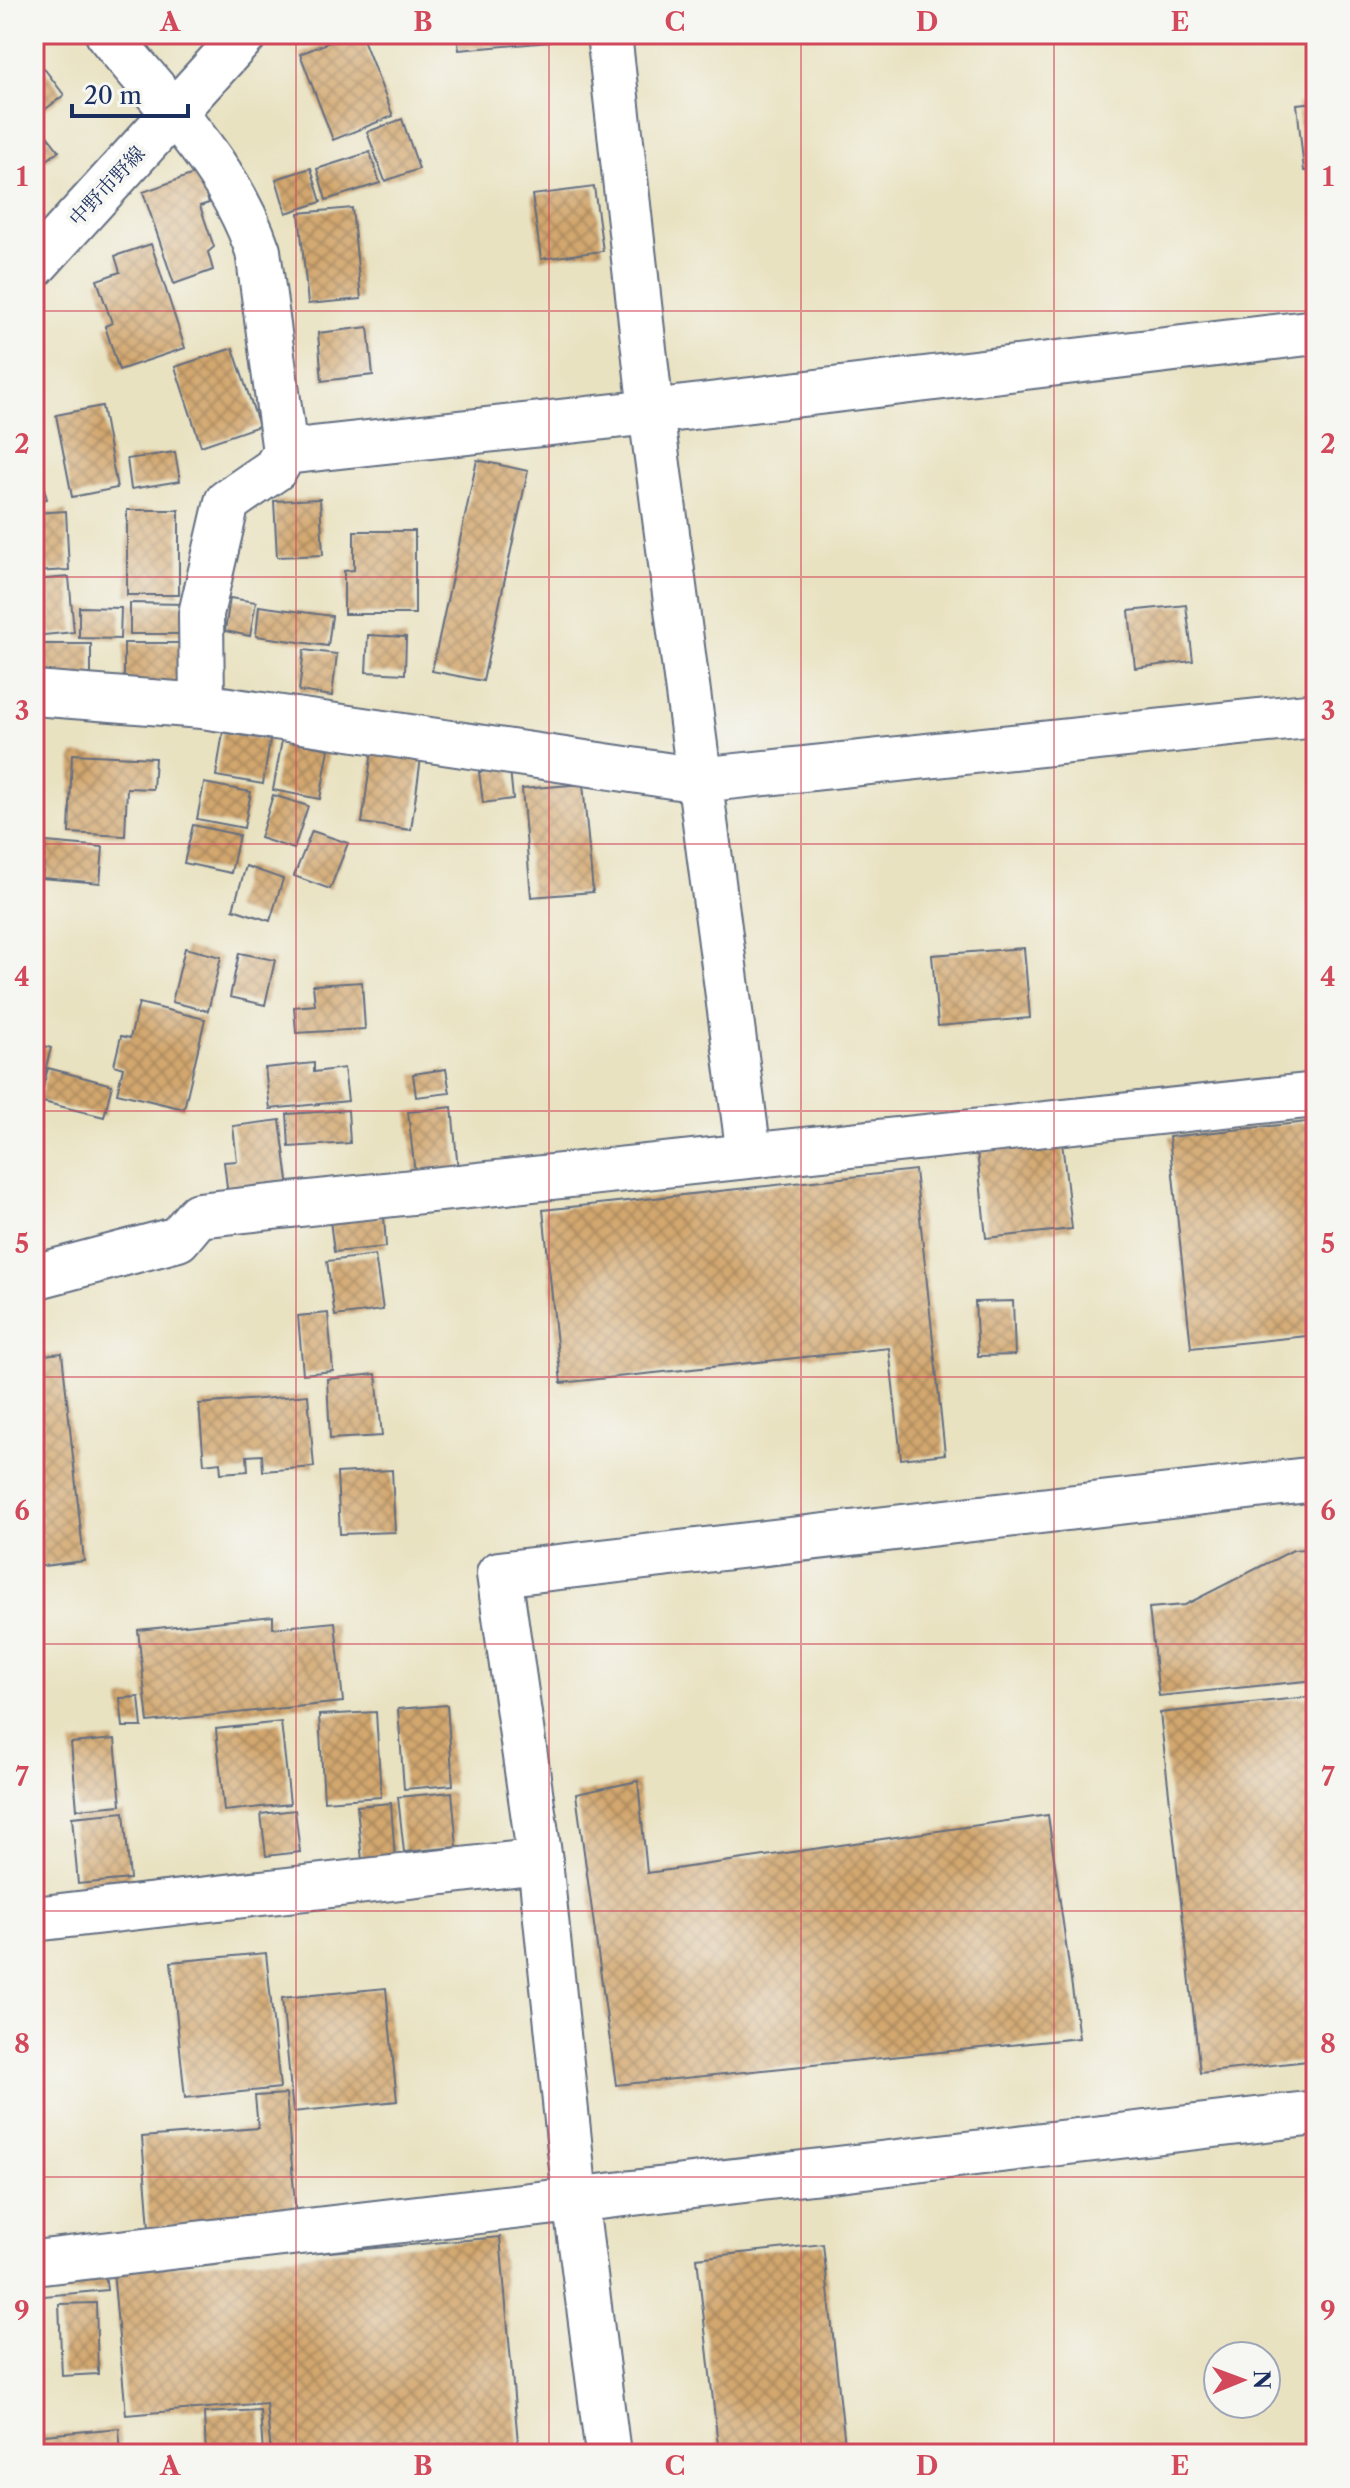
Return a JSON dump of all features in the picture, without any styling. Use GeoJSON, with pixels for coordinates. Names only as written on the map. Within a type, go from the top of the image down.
{"type":"FeatureCollection","features":[{"type":"Feature","properties":{"kind":"street"},"geometry":{"type":"LineString","coordinates":[[108,34],[217,165],[248,220],[258,251],[285,452],[275,469],[227,502],[201,614],[202,706]]}},
{"type":"Feature","properties":{"kind":"street","name":"中野市野線"},"geometry":{"type":"LineString","coordinates":[[34,266],[245,34]]}},
{"type":"Feature","properties":{"kind":"street"},"geometry":{"type":"LineString","coordinates":[[609,34],[651,412],[727,969],[749,1155]]}},
{"type":"Feature","properties":{"kind":"street"},"geometry":{"type":"LineString","coordinates":[[285,452],[651,412],[1316,332]]}},
{"type":"Feature","properties":{"kind":"street"},"geometry":{"type":"LineString","coordinates":[[34,693],[202,706],[699,780],[1316,715]]}},
{"type":"Feature","properties":{"kind":"street"},"geometry":{"type":"LineString","coordinates":[[34,1277],[178,1239],[198,1215],[1316,1095]]}},
{"type":"Feature","properties":{"kind":"street"},"geometry":{"type":"LineString","coordinates":[[608,2454],[575,2198],[540,1861],[499,1574],[1316,1479]]}},
{"type":"Feature","properties":{"kind":"street"},"geometry":{"type":"LineString","coordinates":[[34,1919],[540,1861]]}},
{"type":"Feature","properties":{"kind":"street"},"geometry":{"type":"LineString","coordinates":[[34,2263],[1316,2113]]}},
{"type":"Feature","properties":{"kind":"building"},"geometry":{"type":"Polygon","coordinates":[[[125,34],[153,34],[155,36],[139,50],[125,34]]]}},
{"type":"Feature","properties":{"kind":"building"},"geometry":{"type":"Polygon","coordinates":[[[349,34],[361,34],[393,116],[333,140],[300,54],[349,34]]]}},
{"type":"Feature","properties":{"kind":"building"},"geometry":{"type":"Polygon","coordinates":[[[457,34],[548,34],[549,42],[459,50],[457,34]]]}},
{"type":"Feature","properties":{"kind":"building"},"geometry":{"type":"Polygon","coordinates":[[[34,55],[64,95],[34,118],[34,55]]]}},
{"type":"Feature","properties":{"kind":"building"},"geometry":{"type":"Polygon","coordinates":[[[1316,102],[1316,170],[1304,171],[1297,104],[1316,102]]]}},
{"type":"Feature","properties":{"kind":"building"},"geometry":{"type":"Polygon","coordinates":[[[402,119],[419,169],[385,181],[367,132],[402,119]]]}},
{"type":"Feature","properties":{"kind":"building"},"geometry":{"type":"Polygon","coordinates":[[[39,125],[59,151],[47,160],[34,143],[34,129],[39,125]]]}},
{"type":"Feature","properties":{"kind":"building"},"geometry":{"type":"Polygon","coordinates":[[[370,152],[380,183],[326,200],[317,169],[370,152]]]}},
{"type":"Feature","properties":{"kind":"building"},"geometry":{"type":"Polygon","coordinates":[[[34,153],[42,163],[34,170],[34,153]]]}},
{"type":"Feature","properties":{"kind":"building"},"geometry":{"type":"Polygon","coordinates":[[[311,168],[321,202],[286,213],[276,179],[311,168]]]}},
{"type":"Feature","properties":{"kind":"building"},"geometry":{"type":"Polygon","coordinates":[[[199,172],[209,203],[200,206],[214,247],[208,252],[213,270],[174,284],[143,192],[199,172]]]}},
{"type":"Feature","properties":{"kind":"building"},"geometry":{"type":"Polygon","coordinates":[[[594,187],[603,251],[541,259],[532,195],[594,187]]]}},
{"type":"Feature","properties":{"kind":"building"},"geometry":{"type":"Polygon","coordinates":[[[352,208],[361,299],[308,304],[299,213],[352,208]]]}},
{"type":"Feature","properties":{"kind":"building"},"geometry":{"type":"Polygon","coordinates":[[[151,244],[185,348],[119,370],[105,326],[112,323],[97,280],[120,272],[115,256],[151,244]]]}},
{"type":"Feature","properties":{"kind":"building"},"geometry":{"type":"Polygon","coordinates":[[[368,327],[373,375],[322,381],[318,333],[368,327]]]}},
{"type":"Feature","properties":{"kind":"building"},"geometry":{"type":"Polygon","coordinates":[[[233,348],[259,426],[201,446],[175,367],[233,348]]]}},
{"type":"Feature","properties":{"kind":"building"},"geometry":{"type":"Polygon","coordinates":[[[102,406],[117,488],[72,497],[56,415],[102,406]]]}},
{"type":"Feature","properties":{"kind":"building"},"geometry":{"type":"Polygon","coordinates":[[[175,452],[180,481],[131,489],[127,459],[175,452]]]}},
{"type":"Feature","properties":{"kind":"building"},"geometry":{"type":"Polygon","coordinates":[[[34,453],[47,499],[34,502],[34,453]]]}},
{"type":"Feature","properties":{"kind":"building"},"geometry":{"type":"Polygon","coordinates":[[[477,460],[528,471],[483,681],[432,671],[477,460]]]}},
{"type":"Feature","properties":{"kind":"building"},"geometry":{"type":"Polygon","coordinates":[[[320,499],[323,555],[277,557],[274,501],[320,499]]]}},
{"type":"Feature","properties":{"kind":"building"},"geometry":{"type":"Polygon","coordinates":[[[127,510],[179,510],[179,595],[127,595],[127,510]]]}},
{"type":"Feature","properties":{"kind":"building"},"geometry":{"type":"Polygon","coordinates":[[[66,511],[69,570],[34,572],[34,513],[66,511]]]}},
{"type":"Feature","properties":{"kind":"building"},"geometry":{"type":"Polygon","coordinates":[[[354,531],[415,531],[415,614],[344,614],[344,571],[354,570],[354,531]]]}},
{"type":"Feature","properties":{"kind":"building"},"geometry":{"type":"Polygon","coordinates":[[[69,577],[74,632],[34,636],[34,580],[69,577]]]}},
{"type":"Feature","properties":{"kind":"building"},"geometry":{"type":"Polygon","coordinates":[[[230,598],[256,602],[250,636],[225,631],[230,598]]]}},
{"type":"Feature","properties":{"kind":"building"},"geometry":{"type":"Polygon","coordinates":[[[130,603],[185,604],[185,634],[130,634],[130,603]]]}},
{"type":"Feature","properties":{"kind":"building"},"geometry":{"type":"Polygon","coordinates":[[[1186,605],[1193,661],[1135,668],[1129,611],[1186,605]]]}},
{"type":"Feature","properties":{"kind":"building"},"geometry":{"type":"Polygon","coordinates":[[[259,606],[332,616],[328,646],[256,636],[259,606]]]}},
{"type":"Feature","properties":{"kind":"building"},"geometry":{"type":"Polygon","coordinates":[[[79,607],[121,608],[120,639],[79,638],[79,607]]]}},
{"type":"Feature","properties":{"kind":"building"},"geometry":{"type":"Polygon","coordinates":[[[368,635],[406,637],[405,674],[366,672],[368,635]]]}},
{"type":"Feature","properties":{"kind":"building"},"geometry":{"type":"Polygon","coordinates":[[[124,643],[181,643],[181,688],[124,688],[124,643]]]}},
{"type":"Feature","properties":{"kind":"building"},"geometry":{"type":"Polygon","coordinates":[[[34,644],[91,644],[91,681],[41,681],[41,667],[34,667],[34,644]]]}},
{"type":"Feature","properties":{"kind":"building"},"geometry":{"type":"Polygon","coordinates":[[[304,650],[337,654],[332,696],[299,691],[304,650]]]}},
{"type":"Feature","properties":{"kind":"building"},"geometry":{"type":"Polygon","coordinates":[[[223,732],[270,740],[263,784],[216,776],[223,732]]]}},
{"type":"Feature","properties":{"kind":"building"},"geometry":{"type":"Polygon","coordinates":[[[282,740],[329,749],[320,799],[273,790],[282,740]]]}},
{"type":"Feature","properties":{"kind":"building"},"geometry":{"type":"Polygon","coordinates":[[[372,751],[421,758],[411,830],[362,823],[372,751]]]}},
{"type":"Feature","properties":{"kind":"building"},"geometry":{"type":"Polygon","coordinates":[[[72,754],[155,758],[153,789],[127,788],[125,836],[69,833],[72,754]]]}},
{"type":"Feature","properties":{"kind":"building"},"geometry":{"type":"Polygon","coordinates":[[[510,769],[513,799],[483,803],[479,772],[510,769]]]}},
{"type":"Feature","properties":{"kind":"building"},"geometry":{"type":"Polygon","coordinates":[[[204,783],[251,792],[244,828],[197,819],[204,783]]]}},
{"type":"Feature","properties":{"kind":"building"},"geometry":{"type":"Polygon","coordinates":[[[583,784],[593,892],[531,897],[522,789],[583,784]]]}},
{"type":"Feature","properties":{"kind":"building"},"geometry":{"type":"Polygon","coordinates":[[[273,795],[308,806],[294,849],[260,838],[273,795]]]}},
{"type":"Feature","properties":{"kind":"building"},"geometry":{"type":"Polygon","coordinates":[[[193,825],[239,835],[231,873],[184,863],[193,825]]]}},
{"type":"Feature","properties":{"kind":"building"},"geometry":{"type":"Polygon","coordinates":[[[312,831],[348,843],[330,889],[294,876],[312,831]]]}},
{"type":"Feature","properties":{"kind":"building"},"geometry":{"type":"Polygon","coordinates":[[[46,842],[103,847],[100,883],[42,878],[46,842]]]}},
{"type":"Feature","properties":{"kind":"building"},"geometry":{"type":"Polygon","coordinates":[[[246,866],[283,879],[270,921],[233,909],[246,866]]]}},
{"type":"Feature","properties":{"kind":"building"},"geometry":{"type":"Polygon","coordinates":[[[185,948],[221,957],[208,1011],[172,1002],[185,948]]]}},
{"type":"Feature","properties":{"kind":"building"},"geometry":{"type":"Polygon","coordinates":[[[1024,948],[1030,1018],[938,1026],[932,955],[1024,948]]]}},
{"type":"Feature","properties":{"kind":"building"},"geometry":{"type":"Polygon","coordinates":[[[239,953],[275,960],[265,1005],[230,997],[239,953]]]}},
{"type":"Feature","properties":{"kind":"building"},"geometry":{"type":"Polygon","coordinates":[[[362,982],[365,1029],[296,1033],[294,1007],[315,1005],[313,985],[362,982]]]}},
{"type":"Feature","properties":{"kind":"building"},"geometry":{"type":"Polygon","coordinates":[[[139,1003],[205,1019],[184,1109],[117,1093],[123,1068],[114,1065],[121,1036],[130,1038],[139,1003]]]}},
{"type":"Feature","properties":{"kind":"building"},"geometry":{"type":"Polygon","coordinates":[[[34,1043],[51,1048],[37,1101],[34,1100],[34,1043]]]}},
{"type":"Feature","properties":{"kind":"building"},"geometry":{"type":"Polygon","coordinates":[[[314,1063],[314,1072],[344,1068],[348,1101],[270,1109],[265,1068],[314,1063]]]}},
{"type":"Feature","properties":{"kind":"building"},"geometry":{"type":"Polygon","coordinates":[[[48,1068],[112,1085],[104,1117],[39,1101],[48,1068]]]}},
{"type":"Feature","properties":{"kind":"building"},"geometry":{"type":"Polygon","coordinates":[[[446,1069],[450,1093],[416,1097],[413,1074],[446,1069]]]}},
{"type":"Feature","properties":{"kind":"building"},"geometry":{"type":"Polygon","coordinates":[[[452,1107],[458,1170],[415,1174],[408,1112],[452,1107]]]}},
{"type":"Feature","properties":{"kind":"building"},"geometry":{"type":"Polygon","coordinates":[[[348,1110],[350,1143],[289,1147],[287,1114],[348,1110]]]}},
{"type":"Feature","properties":{"kind":"building"},"geometry":{"type":"Polygon","coordinates":[[[280,1120],[289,1188],[228,1196],[224,1162],[237,1161],[233,1126],[280,1120]]]}},
{"type":"Feature","properties":{"kind":"building"},"geometry":{"type":"Polygon","coordinates":[[[1316,1121],[1316,1335],[1191,1348],[1169,1137],[1316,1121]]]}},
{"type":"Feature","properties":{"kind":"building"},"geometry":{"type":"Polygon","coordinates":[[[1062,1142],[1072,1229],[986,1238],[977,1151],[1062,1142]]]}},
{"type":"Feature","properties":{"kind":"building"},"geometry":{"type":"Polygon","coordinates":[[[915,1170],[945,1454],[901,1459],[889,1348],[561,1383],[543,1210],[915,1170]]]}},
{"type":"Feature","properties":{"kind":"building"},"geometry":{"type":"Polygon","coordinates":[[[384,1216],[386,1247],[334,1252],[330,1221],[384,1216]]]}},
{"type":"Feature","properties":{"kind":"building"},"geometry":{"type":"Polygon","coordinates":[[[375,1255],[383,1310],[335,1316],[327,1261],[375,1255]]]}},
{"type":"Feature","properties":{"kind":"building"},"geometry":{"type":"Polygon","coordinates":[[[1013,1301],[1015,1355],[978,1356],[975,1302],[1013,1301]]]}},
{"type":"Feature","properties":{"kind":"building"},"geometry":{"type":"Polygon","coordinates":[[[328,1313],[333,1371],[303,1374],[298,1316],[328,1313]]]}},
{"type":"Feature","properties":{"kind":"building"},"geometry":{"type":"Polygon","coordinates":[[[62,1353],[84,1561],[34,1567],[34,1356],[62,1353]]]}},
{"type":"Feature","properties":{"kind":"building"},"geometry":{"type":"Polygon","coordinates":[[[376,1374],[382,1436],[330,1439],[327,1379],[376,1374]]]}},
{"type":"Feature","properties":{"kind":"building"},"geometry":{"type":"Polygon","coordinates":[[[308,1395],[314,1467],[263,1471],[262,1455],[247,1456],[248,1471],[221,1473],[220,1462],[204,1464],[199,1404],[308,1395]]]}},
{"type":"Feature","properties":{"kind":"building"},"geometry":{"type":"Polygon","coordinates":[[[392,1470],[395,1532],[340,1534],[337,1473],[392,1470]]]}},
{"type":"Feature","properties":{"kind":"building"},"geometry":{"type":"Polygon","coordinates":[[[1316,1548],[1316,1680],[1159,1696],[1149,1608],[1185,1605],[1293,1550],[1316,1548]]]}},
{"type":"Feature","properties":{"kind":"building"},"geometry":{"type":"Polygon","coordinates":[[[273,1616],[273,1628],[335,1622],[343,1702],[148,1722],[138,1630],[273,1616]]]}},
{"type":"Feature","properties":{"kind":"building"},"geometry":{"type":"Polygon","coordinates":[[[1316,1696],[1316,2060],[1200,2073],[1160,1713],[1316,1696]]]}},
{"type":"Feature","properties":{"kind":"building"},"geometry":{"type":"Polygon","coordinates":[[[139,1697],[142,1727],[123,1727],[120,1698],[139,1697]]]}},
{"type":"Feature","properties":{"kind":"building"},"geometry":{"type":"Polygon","coordinates":[[[447,1705],[453,1785],[404,1789],[398,1709],[447,1705]]]}},
{"type":"Feature","properties":{"kind":"building"},"geometry":{"type":"Polygon","coordinates":[[[376,1712],[381,1797],[324,1801],[319,1715],[376,1712]]]}},
{"type":"Feature","properties":{"kind":"building"},"geometry":{"type":"Polygon","coordinates":[[[281,1722],[290,1804],[224,1811],[216,1729],[281,1722]]]}},
{"type":"Feature","properties":{"kind":"building"},"geometry":{"type":"Polygon","coordinates":[[[115,1739],[121,1805],[77,1809],[71,1743],[115,1739]]]}},
{"type":"Feature","properties":{"kind":"building"},"geometry":{"type":"Polygon","coordinates":[[[638,1781],[647,1873],[1048,1815],[1079,2038],[616,2085],[576,1794],[638,1781]]]}},
{"type":"Feature","properties":{"kind":"building"},"geometry":{"type":"Polygon","coordinates":[[[452,1792],[457,1847],[404,1852],[398,1797],[452,1792]]]}},
{"type":"Feature","properties":{"kind":"building"},"geometry":{"type":"Polygon","coordinates":[[[391,1803],[395,1859],[362,1861],[357,1806],[391,1803]]]}},
{"type":"Feature","properties":{"kind":"building"},"geometry":{"type":"Polygon","coordinates":[[[295,1810],[300,1852],[266,1856],[261,1814],[295,1810]]]}},
{"type":"Feature","properties":{"kind":"building"},"geometry":{"type":"Polygon","coordinates":[[[124,1812],[130,1879],[78,1884],[72,1817],[124,1812]]]}},
{"type":"Feature","properties":{"kind":"building"},"geometry":{"type":"Polygon","coordinates":[[[266,1953],[280,2088],[185,2098],[171,1962],[266,1953]]]}},
{"type":"Feature","properties":{"kind":"building"},"geometry":{"type":"Polygon","coordinates":[[[386,1988],[397,2101],[293,2112],[282,1998],[386,1988]]]}},
{"type":"Feature","properties":{"kind":"building"},"geometry":{"type":"Polygon","coordinates":[[[286,2094],[296,2216],[149,2228],[142,2137],[258,2128],[255,2096],[286,2094]]]}},
{"type":"Feature","properties":{"kind":"building"},"geometry":{"type":"Polygon","coordinates":[[[500,2237],[519,2454],[271,2454],[266,2403],[126,2415],[113,2271],[500,2237]]]}},
{"type":"Feature","properties":{"kind":"building"},"geometry":{"type":"Polygon","coordinates":[[[823,2244],[846,2454],[719,2454],[697,2258],[823,2244]]]}},
{"type":"Feature","properties":{"kind":"building"},"geometry":{"type":"Polygon","coordinates":[[[104,2266],[107,2290],[34,2297],[34,2273],[104,2266]]]}},
{"type":"Feature","properties":{"kind":"building"},"geometry":{"type":"Polygon","coordinates":[[[96,2303],[98,2374],[62,2376],[59,2304],[96,2303]]]}},
{"type":"Feature","properties":{"kind":"building"},"geometry":{"type":"Polygon","coordinates":[[[1311,2393],[1316,2393],[1316,2429],[1314,2429],[1311,2393]]]}},
{"type":"Feature","properties":{"kind":"building"},"geometry":{"type":"Polygon","coordinates":[[[260,2410],[263,2454],[206,2454],[204,2413],[260,2410]]]}},
{"type":"Feature","properties":{"kind":"building"},"geometry":{"type":"Polygon","coordinates":[[[119,2428],[121,2454],[34,2454],[34,2436],[119,2428]]]}}]}
